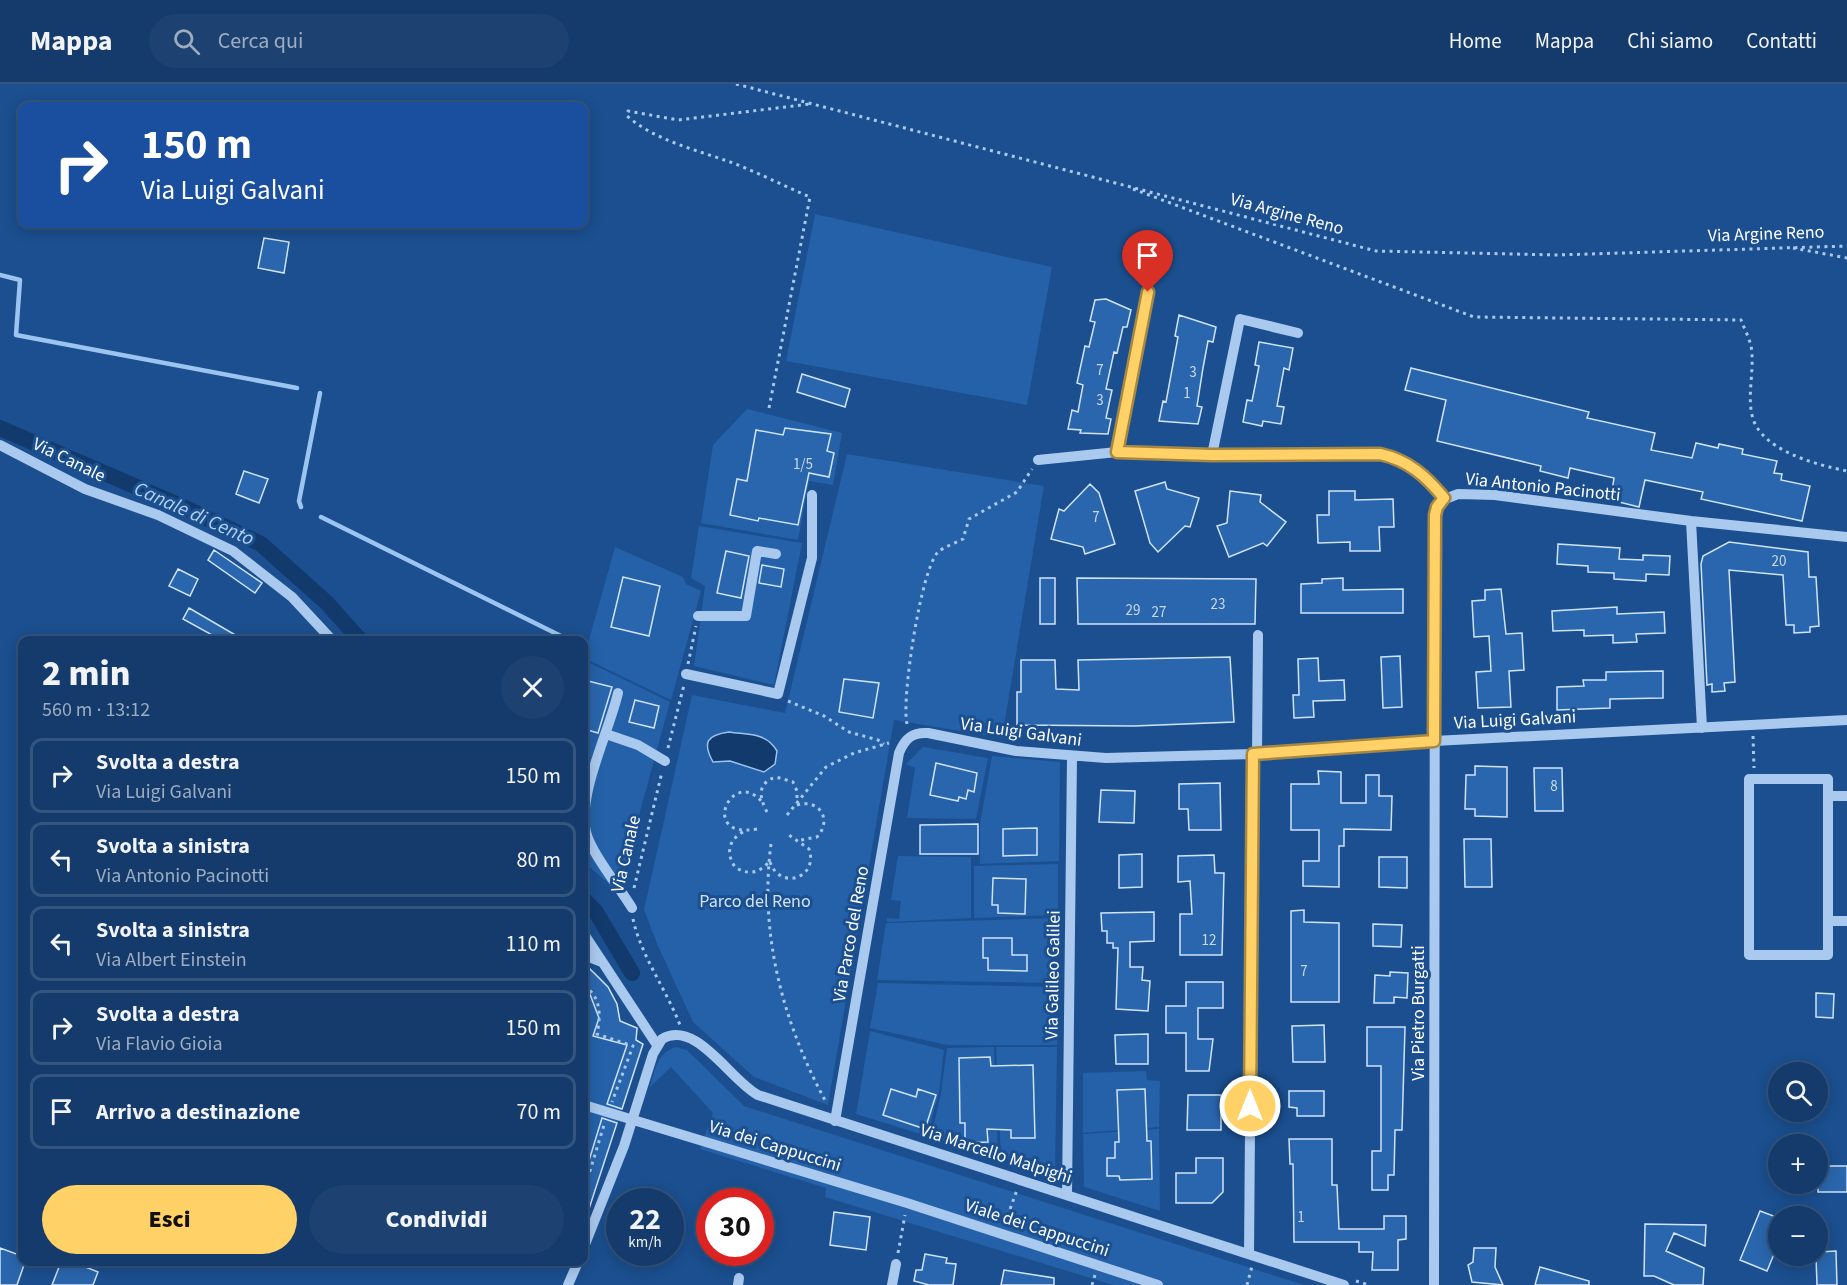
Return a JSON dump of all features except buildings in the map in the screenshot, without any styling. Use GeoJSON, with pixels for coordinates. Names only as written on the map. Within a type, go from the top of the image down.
{"type":"FeatureCollection","features":[{"type":"Feature","properties":{"kind":"street"},"geometry":{"type":"LineString","coordinates":[[1117,452],[1148,292]]}},
{"type":"Feature","properties":{"kind":"street"},"geometry":{"type":"LineString","coordinates":[[1212,455],[1240,319],[1298,333]]}},
{"type":"Feature","properties":{"kind":"street","name":"Via Canale"},"geometry":{"type":"LineString","coordinates":[[0,445],[85,489],[158,515],[233,551],[292,597],[328,636]]}},
{"type":"Feature","properties":{"kind":"street"},"geometry":{"type":"LineString","coordinates":[[1038,460],[1117,452],[1212,455],[1380,454],[1399,460],[1418,470],[1444,498]]}},
{"type":"Feature","properties":{"kind":"street","name":"Via Antonio Pacinotti"},"geometry":{"type":"LineString","coordinates":[[1434,741],[1435,515],[1437,507],[1444,498],[1458,494],[1495,495],[1691,521],[1847,537]]}},
{"type":"Feature","properties":{"kind":"street"},"geometry":{"type":"LineString","coordinates":[[686,674],[778,694],[812,558],[812,495]]}},
{"type":"Feature","properties":{"kind":"street"},"geometry":{"type":"LineString","coordinates":[[1691,521],[1702,728]]}},
{"type":"Feature","properties":{"kind":"street"},"geometry":{"type":"LineString","coordinates":[[698,616],[746,616],[757,551],[776,554]]}},
{"type":"Feature","properties":{"kind":"street"},"geometry":{"type":"LineString","coordinates":[[1250,1254],[1258,635]]}},
{"type":"Feature","properties":{"kind":"street"},"geometry":{"type":"LineString","coordinates":[[588,798],[618,693]]}},
{"type":"Feature","properties":{"kind":"street","name":"Via Luigi Galvani"},"geometry":{"type":"LineString","coordinates":[[907,739],[928,733],[989,747],[1072,757],[1255,753],[1434,741],[1847,720]]}},
{"type":"Feature","properties":{"kind":"street"},"geometry":{"type":"LineString","coordinates":[[606,735],[638,746],[665,761]]}},
{"type":"Feature","properties":{"kind":"street","name":"Via Parco del Reno"},"geometry":{"type":"LineString","coordinates":[[835,1120],[899,753],[907,739]]}},
{"type":"Feature","properties":{"kind":"street","name":"Via Pietro Burgatti"},"geometry":{"type":"LineString","coordinates":[[1434,741],[1434,1285]]}},
{"type":"Feature","properties":{"kind":"street","name":"Via Galileo Galilei"},"geometry":{"type":"LineString","coordinates":[[1067,1194],[1072,757]]}},
{"type":"Feature","properties":{"kind":"street"},"geometry":{"type":"LineString","coordinates":[[1749,779],[1754,779],[1828,779],[1828,955],[1749,955],[1749,779]]}},
{"type":"Feature","properties":{"kind":"street"},"geometry":{"type":"LineString","coordinates":[[1828,796],[1847,796]]}},
{"type":"Feature","properties":{"kind":"street"},"geometry":{"type":"LineString","coordinates":[[588,836],[594,850],[632,908]]}},
{"type":"Feature","properties":{"kind":"street"},"geometry":{"type":"LineString","coordinates":[[1828,921],[1847,921]]}},
{"type":"Feature","properties":{"kind":"street"},"geometry":{"type":"LineString","coordinates":[[588,940],[657,1045]]}},
{"type":"Feature","properties":{"kind":"street"},"geometry":{"type":"LineString","coordinates":[[588,957],[602,963]]}},
{"type":"Feature","properties":{"kind":"street"},"geometry":{"type":"LineString","coordinates":[[588,1237],[633,1121],[657,1045],[666,1036],[683,1035]]}},
{"type":"Feature","properties":{"kind":"street","name":"Via Marcello Malpighi"},"geometry":{"type":"LineString","coordinates":[[683,1035],[701,1044],[751,1091],[1344,1285]]}},
{"type":"Feature","properties":{"kind":"street","name":"Via dei Cappuccini"},"geometry":{"type":"LineString","coordinates":[[588,1106],[907,1203]]}},
{"type":"Feature","properties":{"kind":"street","name":"Viale dei Cappuccini"},"geometry":{"type":"LineString","coordinates":[[907,1203],[1158,1285]]}},
{"type":"Feature","properties":{"kind":"street"},"geometry":{"type":"LineString","coordinates":[[892,1285],[896,1264]]}},
{"type":"Feature","properties":{"kind":"street"},"geometry":{"type":"LineString","coordinates":[[568,1285],[576,1266]]}},
{"type":"Feature","properties":{"kind":"path","name":"Via Argine Reno"},"geometry":{"type":"LineString","coordinates":[[736,84],[1376,251],[1557,255],[1847,246]]}},
{"type":"Feature","properties":{"kind":"path"},"geometry":{"type":"LineString","coordinates":[[769,408],[810,197],[736,164],[670,141],[638,126],[627,116],[628,111],[678,120],[812,104]]}},
{"type":"Feature","properties":{"kind":"path"},"geometry":{"type":"LineString","coordinates":[[1118,184],[1474,317],[1742,320],[1751,346],[1752,415],[1758,430],[1776,445],[1811,463],[1847,471]]}},
{"type":"Feature","properties":{"kind":"path"},"geometry":{"type":"LineString","coordinates":[[1784,247],[1847,258]]}},
{"type":"Feature","properties":{"kind":"path"},"geometry":{"type":"LineString","coordinates":[[787,815],[826,767],[845,756],[907,739],[905,690],[925,583],[937,553],[963,539],[969,519],[1017,492],[1038,460]]}},
{"type":"Feature","properties":{"kind":"path","name":"Via Canale"},"geometry":{"type":"LineString","coordinates":[[683,1035],[671,1000],[644,952],[634,922],[631,900],[698,616]]}},
{"type":"Feature","properties":{"kind":"path"},"geometry":{"type":"LineString","coordinates":[[788,701],[824,716],[849,732],[884,744]]}},
{"type":"Feature","properties":{"kind":"path"},"geometry":{"type":"LineString","coordinates":[[1753,726],[1754,779]]}},
{"type":"Feature","properties":{"kind":"path"},"geometry":{"type":"LineString","coordinates":[[767,812],[760,793],[764,784],[770,779],[787,778],[796,787],[798,800],[795,806]]}},
{"type":"Feature","properties":{"kind":"path"},"geometry":{"type":"LineString","coordinates":[[757,829],[739,831],[729,825],[724,812],[729,800],[745,792],[753,794],[762,802]]}},
{"type":"Feature","properties":{"kind":"path"},"geometry":{"type":"LineString","coordinates":[[795,806],[803,803],[813,805],[822,812],[825,820],[823,830],[818,837],[808,841],[799,840]]}},
{"type":"Feature","properties":{"kind":"path"},"geometry":{"type":"LineString","coordinates":[[747,831],[732,841],[729,852],[732,863],[737,869],[751,873],[760,871],[770,861]]}},
{"type":"Feature","properties":{"kind":"path"},"geometry":{"type":"LineString","coordinates":[[770,861],[774,871],[782,878],[801,877],[810,867],[812,857],[809,849],[789,835]]}},
{"type":"Feature","properties":{"kind":"path"},"geometry":{"type":"LineString","coordinates":[[771,844],[768,907],[771,944],[780,984],[806,1065],[828,1105]]}},
{"type":"Feature","properties":{"kind":"path"},"geometry":{"type":"LineString","coordinates":[[588,989],[597,1002],[600,1016],[597,1034],[633,1046],[608,1113],[588,1178]]}},
{"type":"Feature","properties":{"kind":"path"},"geometry":{"type":"LineString","coordinates":[[1001,1234],[1021,1179]]}},
{"type":"Feature","properties":{"kind":"path"},"geometry":{"type":"LineString","coordinates":[[896,1264],[907,1203]]}},
{"type":"Feature","properties":{"kind":"green space"},"geometry":{"type":"Polygon","coordinates":[[[815,214],[1052,267],[1027,405],[786,361],[815,214]]]}},
{"type":"Feature","properties":{"kind":"green space"},"geometry":{"type":"Polygon","coordinates":[[[747,409],[842,433],[833,485],[809,481],[798,540],[701,523],[713,445],[747,409]]]}},
{"type":"Feature","properties":{"kind":"green space","name":"Parco del Reno"},"geometry":{"type":"Polygon","coordinates":[[[847,454],[1044,486],[1002,738],[894,720],[828,1105],[754,1077],[693,1022],[644,910],[692,695],[785,713],[847,454]]]}},
{"type":"Feature","properties":{"kind":"green space"},"geometry":{"type":"Polygon","coordinates":[[[699,526],[802,543],[774,685],[694,666],[705,586],[691,578],[699,526]]]}},
{"type":"Feature","properties":{"kind":"green space"},"geometry":{"type":"Polygon","coordinates":[[[615,547],[683,577],[686,584],[701,591],[671,700],[588,660],[588,644],[615,547]]]}},
{"type":"Feature","properties":{"kind":"green space"},"geometry":{"type":"Polygon","coordinates":[[[588,662],[670,702],[618,892],[588,866],[588,662]]]}},
{"type":"Feature","properties":{"kind":"green space"},"geometry":{"type":"Polygon","coordinates":[[[923,747],[988,758],[976,819],[907,818],[915,768],[906,764],[923,747]]]}},
{"type":"Feature","properties":{"kind":"green space"},"geometry":{"type":"Polygon","coordinates":[[[992,756],[1060,762],[1059,861],[980,864],[980,824],[992,756]]]}},
{"type":"Feature","properties":{"kind":"green space"},"geometry":{"type":"Polygon","coordinates":[[[898,856],[971,857],[971,918],[887,922],[887,918],[899,919],[901,901],[891,900],[898,856]]]}},
{"type":"Feature","properties":{"kind":"green space"},"geometry":{"type":"Polygon","coordinates":[[[1058,864],[1058,915],[974,918],[974,866],[1058,864]]]}},
{"type":"Feature","properties":{"kind":"green space"},"geometry":{"type":"Polygon","coordinates":[[[1058,918],[1056,983],[877,980],[886,923],[1058,918]]]}},
{"type":"Feature","properties":{"kind":"green space"},"geometry":{"type":"Polygon","coordinates":[[[588,968],[598,975],[609,989],[620,1021],[639,1029],[636,1040],[643,1044],[588,1211],[588,968]]]}},
{"type":"Feature","properties":{"kind":"green space"},"geometry":{"type":"Polygon","coordinates":[[[878,983],[1055,987],[1057,1045],[947,1045],[870,1028],[878,983]]]}},
{"type":"Feature","properties":{"kind":"green space"},"geometry":{"type":"Polygon","coordinates":[[[870,1031],[944,1050],[939,1092],[927,1136],[856,1114],[870,1031]]]}},
{"type":"Feature","properties":{"kind":"green space"},"geometry":{"type":"Polygon","coordinates":[[[676,1047],[687,1050],[744,1106],[1304,1285],[1113,1285],[825,1197],[826,1188],[700,1149],[713,1113],[671,1067],[650,1087],[655,1068],[661,1058],[676,1047]]]}},
{"type":"Feature","properties":{"kind":"green space"},"geometry":{"type":"Polygon","coordinates":[[[994,1047],[998,1158],[931,1138],[941,1093],[947,1048],[994,1047]]]}},
{"type":"Feature","properties":{"kind":"green space"},"geometry":{"type":"Polygon","coordinates":[[[996,1047],[1057,1047],[1055,1174],[1001,1158],[996,1047]]]}},
{"type":"Feature","properties":{"kind":"green space"},"geometry":{"type":"Polygon","coordinates":[[[1146,1071],[1147,1080],[1160,1081],[1159,1127],[1083,1133],[1083,1073],[1146,1071]]]}},
{"type":"Feature","properties":{"kind":"green space"},"geometry":{"type":"Polygon","coordinates":[[[1159,1129],[1160,1211],[1084,1187],[1083,1134],[1159,1129]]]}},
{"type":"Feature","properties":{"kind":"shaded area"},"geometry":{"type":"Polygon","coordinates":[[[729,732],[762,737],[767,740],[777,751],[775,764],[764,772],[730,761],[713,762],[707,745],[709,741],[716,735],[729,732]]]}},
{"type":"Feature","properties":{"kind":"waterway"},"geometry":{"type":"LineString","coordinates":[[0,275],[20,280],[16,335],[297,388]]}},
{"type":"Feature","properties":{"kind":"waterway"},"geometry":{"type":"LineString","coordinates":[[301,507],[299,501],[320,393]]}},
{"type":"Feature","properties":{"kind":"waterway","name":"Canale di Cento"},"geometry":{"type":"LineString","coordinates":[[0,428],[181,506],[261,544],[327,603],[356,636]]}},
{"type":"Feature","properties":{"kind":"waterway"},"geometry":{"type":"LineString","coordinates":[[321,517],[561,636]]}},
{"type":"Feature","properties":{"kind":"waterway","name":"Canale di Cento"},"geometry":{"type":"LineString","coordinates":[[588,904],[596,912],[632,973]]}},
{"type":"Feature","properties":{"kind":"route"},"geometry":{"type":"LineString","coordinates":[[1148,292],[1117,452],[1212,455],[1380,454],[1399,460],[1418,470],[1444,498],[1440,501],[1435,515],[1434,741],[1253,754],[1250,1106]]}}]}
